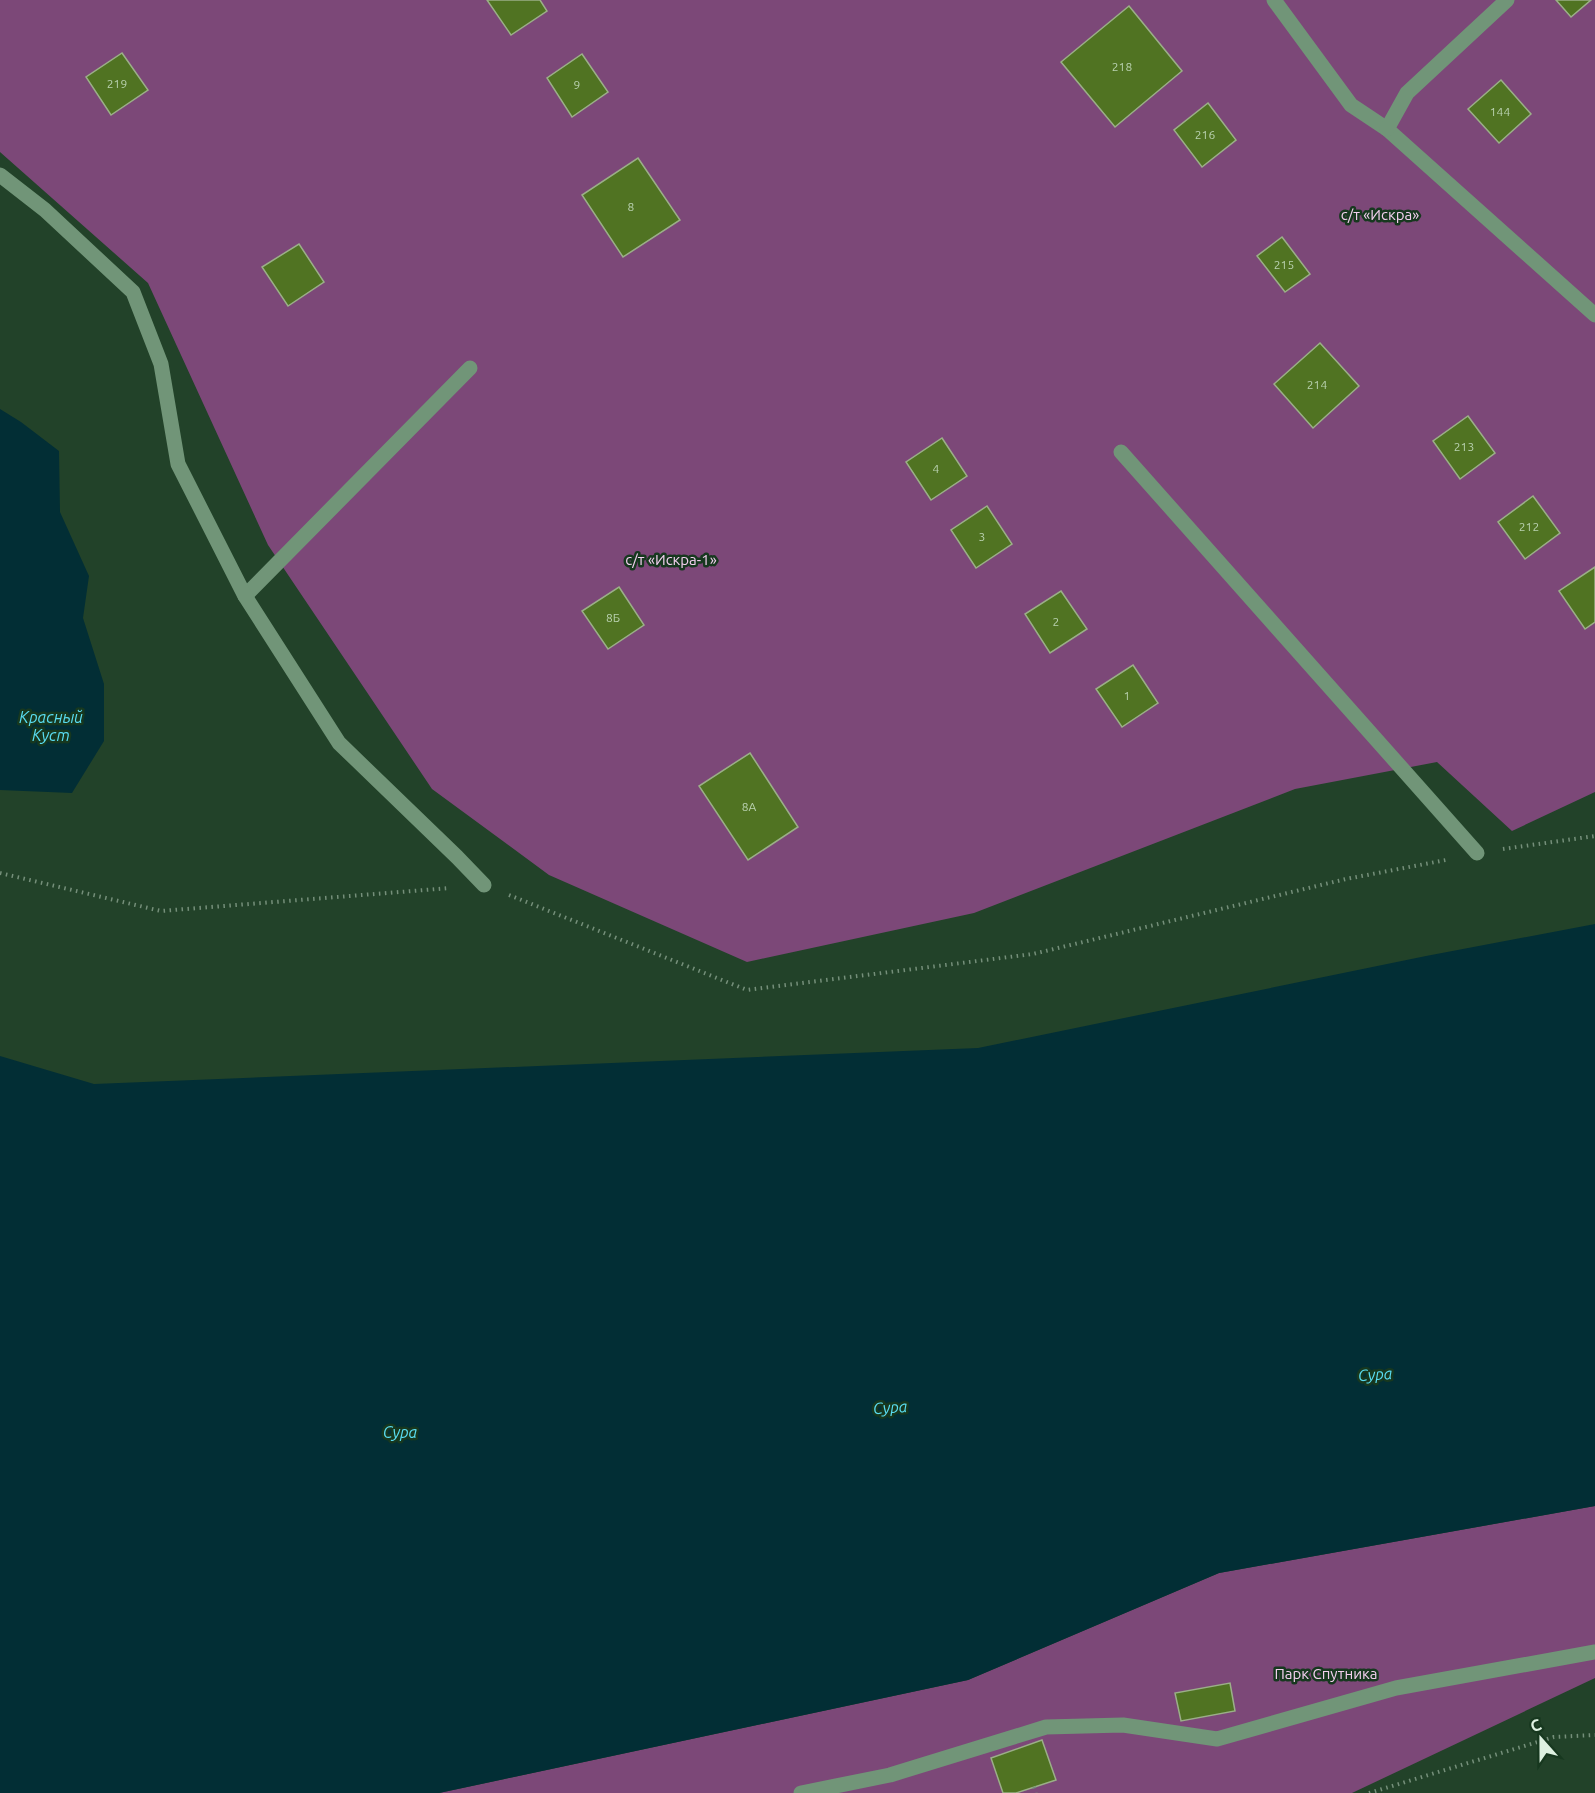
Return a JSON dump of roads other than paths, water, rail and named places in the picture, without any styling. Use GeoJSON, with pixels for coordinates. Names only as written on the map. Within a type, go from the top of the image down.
{"type":"FeatureCollection","features":[{"type":"Feature","properties":{"kind":"street"},"geometry":{"type":"LineString","coordinates":[[1274,0],[1351,105],[1387,129],[1595,315]]}},
{"type":"Feature","properties":{"kind":"street"},"geometry":{"type":"LineString","coordinates":[[1387,129],[1407,93],[1507,0]]}},
{"type":"Feature","properties":{"kind":"street"},"geometry":{"type":"LineString","coordinates":[[0,175],[45,210],[133,292],[161,364],[178,464],[245,597],[339,743],[484,885]]}},
{"type":"Feature","properties":{"kind":"street"},"geometry":{"type":"LineString","coordinates":[[245,597],[470,368]]}},
{"type":"Feature","properties":{"kind":"street"},"geometry":{"type":"LineString","coordinates":[[1121,452],[1477,854]]}},
{"type":"Feature","properties":{"kind":"street"},"geometry":{"type":"LineString","coordinates":[[801,1793],[890,1775],[1046,1727],[1123,1725],[1217,1739],[1396,1688],[1595,1652]]}},
{"type":"Feature","properties":{"kind":"water","name":"Красный Куст"},"geometry":{"type":"Polygon","coordinates":[[[0,409],[59,451],[60,512],[89,576],[83,618],[104,684],[104,741],[72,793],[0,790],[0,409]]]}},
{"type":"Feature","properties":{"kind":"water","name":"Сура"},"geometry":{"type":"Polygon","coordinates":[[[1595,924],[1595,1506],[1219,1573],[968,1680],[439,1793],[0,1793],[0,1056],[94,1084],[978,1048],[1426,956],[1595,924]]]}},
{"type":"Feature","properties":{"kind":"park label","name":"с/т «Искра»"},"geometry":{"type":"Point","coordinates":[1380,215]}},
{"type":"Feature","properties":{"kind":"park label","name":"с/т «Искра-1»"},"geometry":{"type":"Point","coordinates":[671,560]}},
{"type":"Feature","properties":{"kind":"park label","name":"Парк Спутника"},"geometry":{"type":"Point","coordinates":[1326,1674]}}]}
